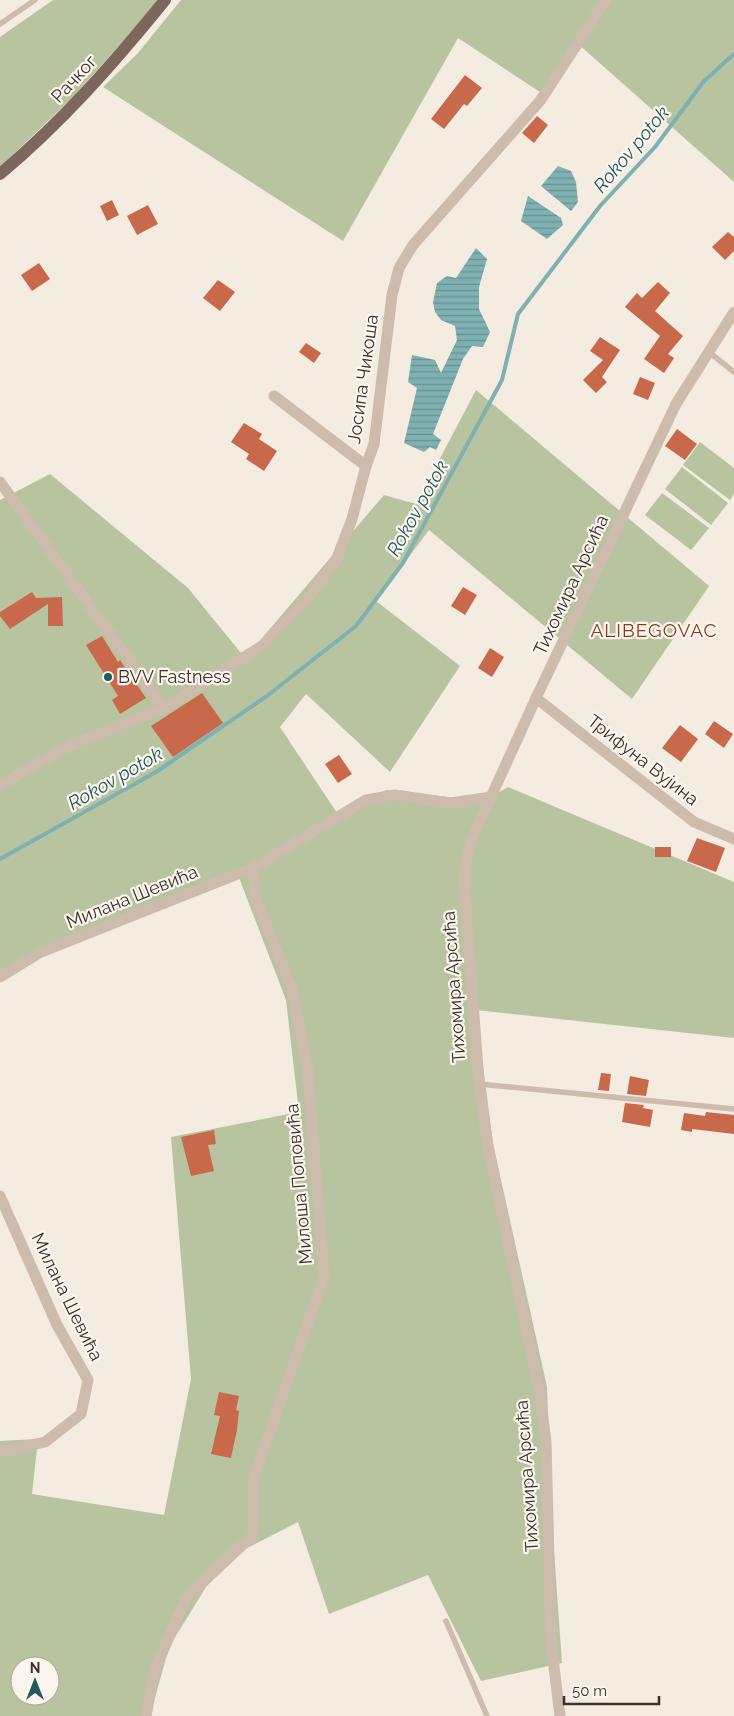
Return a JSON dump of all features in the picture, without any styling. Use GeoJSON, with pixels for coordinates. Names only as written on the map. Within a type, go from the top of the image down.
{"type":"FeatureCollection","features":[{"type":"Feature","properties":{"kind":"main road","name":"Рачког"},"geometry":{"type":"LineString","coordinates":[[0,174],[43,137],[81,98],[164,0]]}},
{"type":"Feature","properties":{"kind":"street","name":"Јосипа Чикоша"},"geometry":{"type":"LineString","coordinates":[[0,785],[62,749],[164,708],[262,646],[307,600],[337,558],[352,519],[374,444],[392,295],[399,268],[413,245],[540,101],[606,0]]}},
{"type":"Feature","properties":{"kind":"street","name":"Тихомира Арсића"},"geometry":{"type":"LineString","coordinates":[[560,1716],[551,1642],[546,1442],[540,1395],[488,1146],[479,1084],[465,893],[465,868],[471,841],[536,698],[676,404],[734,312]]}},
{"type":"Feature","properties":{"kind":"street"},"geometry":{"type":"LineString","coordinates":[[274,396],[366,466]]}},
{"type":"Feature","properties":{"kind":"street"},"geometry":{"type":"LineString","coordinates":[[0,482],[164,708]]}},
{"type":"Feature","properties":{"kind":"street","name":"Трифуна Вујина"},"geometry":{"type":"LineString","coordinates":[[536,698],[694,822],[734,839]]}},
{"type":"Feature","properties":{"kind":"street"},"geometry":{"type":"LineString","coordinates":[[253,868],[366,800],[395,795],[450,803],[492,797]]}},
{"type":"Feature","properties":{"kind":"street","name":"Милана Шевића"},"geometry":{"type":"LineString","coordinates":[[0,977],[39,953],[253,868]]}},
{"type":"Feature","properties":{"kind":"street","name":"Милоша Поповића"},"geometry":{"type":"LineString","coordinates":[[146,1716],[154,1669],[186,1598],[252,1535],[254,1477],[324,1277],[308,1072],[292,989],[255,897],[253,868]]}},
{"type":"Feature","properties":{"kind":"street","name":"Милана Шевића"},"geometry":{"type":"LineString","coordinates":[[0,1196],[58,1325],[88,1380],[81,1414],[45,1442],[0,1452]]}},
{"type":"Feature","properties":{"kind":"lane"},"geometry":{"type":"LineString","coordinates":[[0,24],[35,0]]}},
{"type":"Feature","properties":{"kind":"lane"},"geometry":{"type":"LineString","coordinates":[[709,352],[734,372]]}},
{"type":"Feature","properties":{"kind":"lane"},"geometry":{"type":"LineString","coordinates":[[479,1084],[734,1109]]}},
{"type":"Feature","properties":{"kind":"lane"},"geometry":{"type":"LineString","coordinates":[[446,1622],[487,1716]]}},
{"type":"Feature","properties":{"kind":"green space"},"geometry":{"type":"Polygon","coordinates":[[[53,0],[157,0],[142,20],[73,97],[0,167],[0,37],[53,0]]]}},
{"type":"Feature","properties":{"kind":"green space"},"geometry":{"type":"Polygon","coordinates":[[[181,0],[734,0],[734,182],[577,43],[543,94],[458,38],[343,241],[103,87],[138,53],[181,0]]]}},
{"type":"Feature","properties":{"kind":"green space"},"geometry":{"type":"Polygon","coordinates":[[[476,390],[709,586],[632,699],[429,530],[376,601],[460,666],[390,772],[306,694],[280,727],[337,813],[386,790],[484,801],[508,787],[734,882],[734,1038],[476,1010],[493,1144],[547,1387],[552,1523],[562,1663],[481,1681],[428,1575],[329,1614],[298,1522],[222,1561],[169,1647],[150,1716],[0,1716],[0,1441],[38,1439],[32,1494],[164,1515],[191,1379],[171,1137],[299,1112],[286,1000],[238,875],[0,973],[0,500],[50,474],[188,588],[245,658],[384,495],[416,504],[476,390]]]}},
{"type":"Feature","properties":{"kind":"green space"},"geometry":{"type":"Polygon","coordinates":[[[700,442],[734,468],[734,494],[730,500],[683,465],[700,442]]]}},
{"type":"Feature","properties":{"kind":"green space"},"geometry":{"type":"Polygon","coordinates":[[[682,467],[728,503],[711,525],[665,489],[682,467]]]}},
{"type":"Feature","properties":{"kind":"green space"},"geometry":{"type":"Polygon","coordinates":[[[662,493],[709,528],[691,550],[645,515],[662,493]]]}},
{"type":"Feature","properties":{"kind":"water"},"geometry":{"type":"Polygon","coordinates":[[[558,166],[571,171],[576,182],[578,202],[571,211],[541,186],[558,166]]]}},
{"type":"Feature","properties":{"kind":"water"},"geometry":{"type":"Polygon","coordinates":[[[528,196],[561,218],[563,225],[547,239],[521,221],[528,196]]]}},
{"type":"Feature","properties":{"kind":"water"},"geometry":{"type":"Polygon","coordinates":[[[476,248],[487,259],[479,287],[479,309],[490,332],[483,347],[472,346],[463,359],[433,434],[441,440],[436,450],[430,447],[424,452],[404,443],[417,388],[408,382],[412,355],[435,360],[441,373],[457,340],[455,326],[441,320],[435,312],[433,302],[437,283],[447,276],[456,278],[476,248]]]}},
{"type":"Feature","properties":{"kind":"building"},"geometry":{"type":"Polygon","coordinates":[[[465,75],[482,88],[467,106],[464,104],[444,129],[431,119],[465,75]]]}},
{"type":"Feature","properties":{"kind":"building"},"geometry":{"type":"Polygon","coordinates":[[[537,116],[548,125],[534,143],[522,133],[537,116]]]}},
{"type":"Feature","properties":{"kind":"building"},"geometry":{"type":"Polygon","coordinates":[[[112,200],[119,215],[107,221],[100,206],[112,200]]]}},
{"type":"Feature","properties":{"kind":"building"},"geometry":{"type":"Polygon","coordinates":[[[148,205],[158,224],[137,235],[127,216],[148,205]]]}},
{"type":"Feature","properties":{"kind":"building"},"geometry":{"type":"Polygon","coordinates":[[[728,232],[734,237],[734,251],[725,260],[712,247],[728,232]]]}},
{"type":"Feature","properties":{"kind":"building"},"geometry":{"type":"Polygon","coordinates":[[[39,263],[50,279],[32,291],[21,275],[39,263]]]}},
{"type":"Feature","properties":{"kind":"building"},"geometry":{"type":"Polygon","coordinates":[[[218,280],[235,292],[220,311],[203,298],[218,280]]]}},
{"type":"Feature","properties":{"kind":"building"},"geometry":{"type":"Polygon","coordinates":[[[658,282],[670,293],[655,311],[683,336],[668,354],[674,358],[664,373],[644,359],[660,336],[625,307],[637,293],[642,298],[658,282]]]}},
{"type":"Feature","properties":{"kind":"building"},"geometry":{"type":"Polygon","coordinates":[[[600,337],[620,350],[602,377],[607,382],[596,393],[583,380],[603,360],[590,351],[600,337]]]}},
{"type":"Feature","properties":{"kind":"building"},"geometry":{"type":"Polygon","coordinates":[[[306,343],[321,353],[314,363],[299,352],[306,343]]]}},
{"type":"Feature","properties":{"kind":"building"},"geometry":{"type":"Polygon","coordinates":[[[640,377],[655,383],[648,400],[633,394],[640,377]]]}},
{"type":"Feature","properties":{"kind":"building"},"geometry":{"type":"Polygon","coordinates":[[[244,423],[262,434],[259,439],[277,451],[264,471],[246,459],[249,454],[231,442],[244,423]]]}},
{"type":"Feature","properties":{"kind":"building"},"geometry":{"type":"Polygon","coordinates":[[[677,429],[697,444],[685,460],[665,446],[677,429]]]}},
{"type":"Feature","properties":{"kind":"building"},"geometry":{"type":"Polygon","coordinates":[[[463,587],[477,595],[465,615],[451,606],[463,587]]]}},
{"type":"Feature","properties":{"kind":"building"},"geometry":{"type":"Polygon","coordinates":[[[32,592],[36,598],[62,597],[63,626],[48,626],[48,604],[10,629],[0,616],[0,612],[32,592]]]}},
{"type":"Feature","properties":{"kind":"building"},"geometry":{"type":"Polygon","coordinates":[[[102,636],[118,662],[120,660],[146,698],[120,714],[112,700],[118,696],[86,645],[102,636]]]}},
{"type":"Feature","properties":{"kind":"building"},"geometry":{"type":"Polygon","coordinates":[[[490,648],[504,657],[492,677],[478,668],[490,648]]]}},
{"type":"Feature","properties":{"kind":"building"},"geometry":{"type":"Polygon","coordinates":[[[202,693],[223,723],[173,757],[151,726],[202,693]]]}},
{"type":"Feature","properties":{"kind":"building"},"geometry":{"type":"Polygon","coordinates":[[[596,718],[608,725],[602,734],[590,727],[596,718]]]}},
{"type":"Feature","properties":{"kind":"building"},"geometry":{"type":"Polygon","coordinates":[[[714,721],[733,734],[724,748],[705,734],[714,721]]]}},
{"type":"Feature","properties":{"kind":"building"},"geometry":{"type":"Polygon","coordinates":[[[680,725],[698,739],[681,762],[662,748],[680,725]]]}},
{"type":"Feature","properties":{"kind":"building"},"geometry":{"type":"Polygon","coordinates":[[[339,755],[352,774],[338,783],[325,764],[339,755]]]}},
{"type":"Feature","properties":{"kind":"building"},"geometry":{"type":"Polygon","coordinates":[[[697,838],[725,848],[716,872],[687,861],[697,838]]]}},
{"type":"Feature","properties":{"kind":"building"},"geometry":{"type":"Polygon","coordinates":[[[655,847],[671,847],[671,857],[655,857],[655,847]]]}},
{"type":"Feature","properties":{"kind":"building"},"geometry":{"type":"Polygon","coordinates":[[[601,1073],[611,1074],[609,1091],[598,1090],[601,1073]]]}},
{"type":"Feature","properties":{"kind":"building"},"geometry":{"type":"Polygon","coordinates":[[[630,1076],[649,1080],[646,1096],[627,1094],[630,1076]]]}},
{"type":"Feature","properties":{"kind":"building"},"geometry":{"type":"Polygon","coordinates":[[[625,1103],[644,1105],[643,1108],[653,1110],[650,1127],[622,1122],[625,1103]]]}},
{"type":"Feature","properties":{"kind":"building"},"geometry":{"type":"Polygon","coordinates":[[[706,1112],[734,1115],[734,1134],[692,1129],[692,1132],[681,1130],[684,1113],[705,1116],[706,1112]]]}},
{"type":"Feature","properties":{"kind":"building"},"geometry":{"type":"Polygon","coordinates":[[[214,1130],[216,1144],[208,1145],[214,1171],[191,1176],[181,1137],[214,1130]]]}},
{"type":"Feature","properties":{"kind":"building"},"geometry":{"type":"Polygon","coordinates":[[[219,1392],[239,1396],[236,1410],[239,1411],[237,1430],[231,1458],[211,1454],[220,1416],[214,1415],[219,1392]]]}},
{"type":"Feature","properties":{"kind":"waterway","name":"Rokov potok"},"geometry":{"type":"LineString","coordinates":[[0,859],[156,772],[267,696],[356,626],[403,563],[502,380],[518,314],[600,206],[655,147],[704,81],[734,54]]}},
{"type":"Feature","properties":{"kind":"place","name":"BVV Fastness"},"geometry":{"type":"Point","coordinates":[108,677]}},
{"type":"Feature","properties":{"kind":"district","name":"ALIBEGOVAC"},"geometry":{"type":"Point","coordinates":[654,630]}}]}
